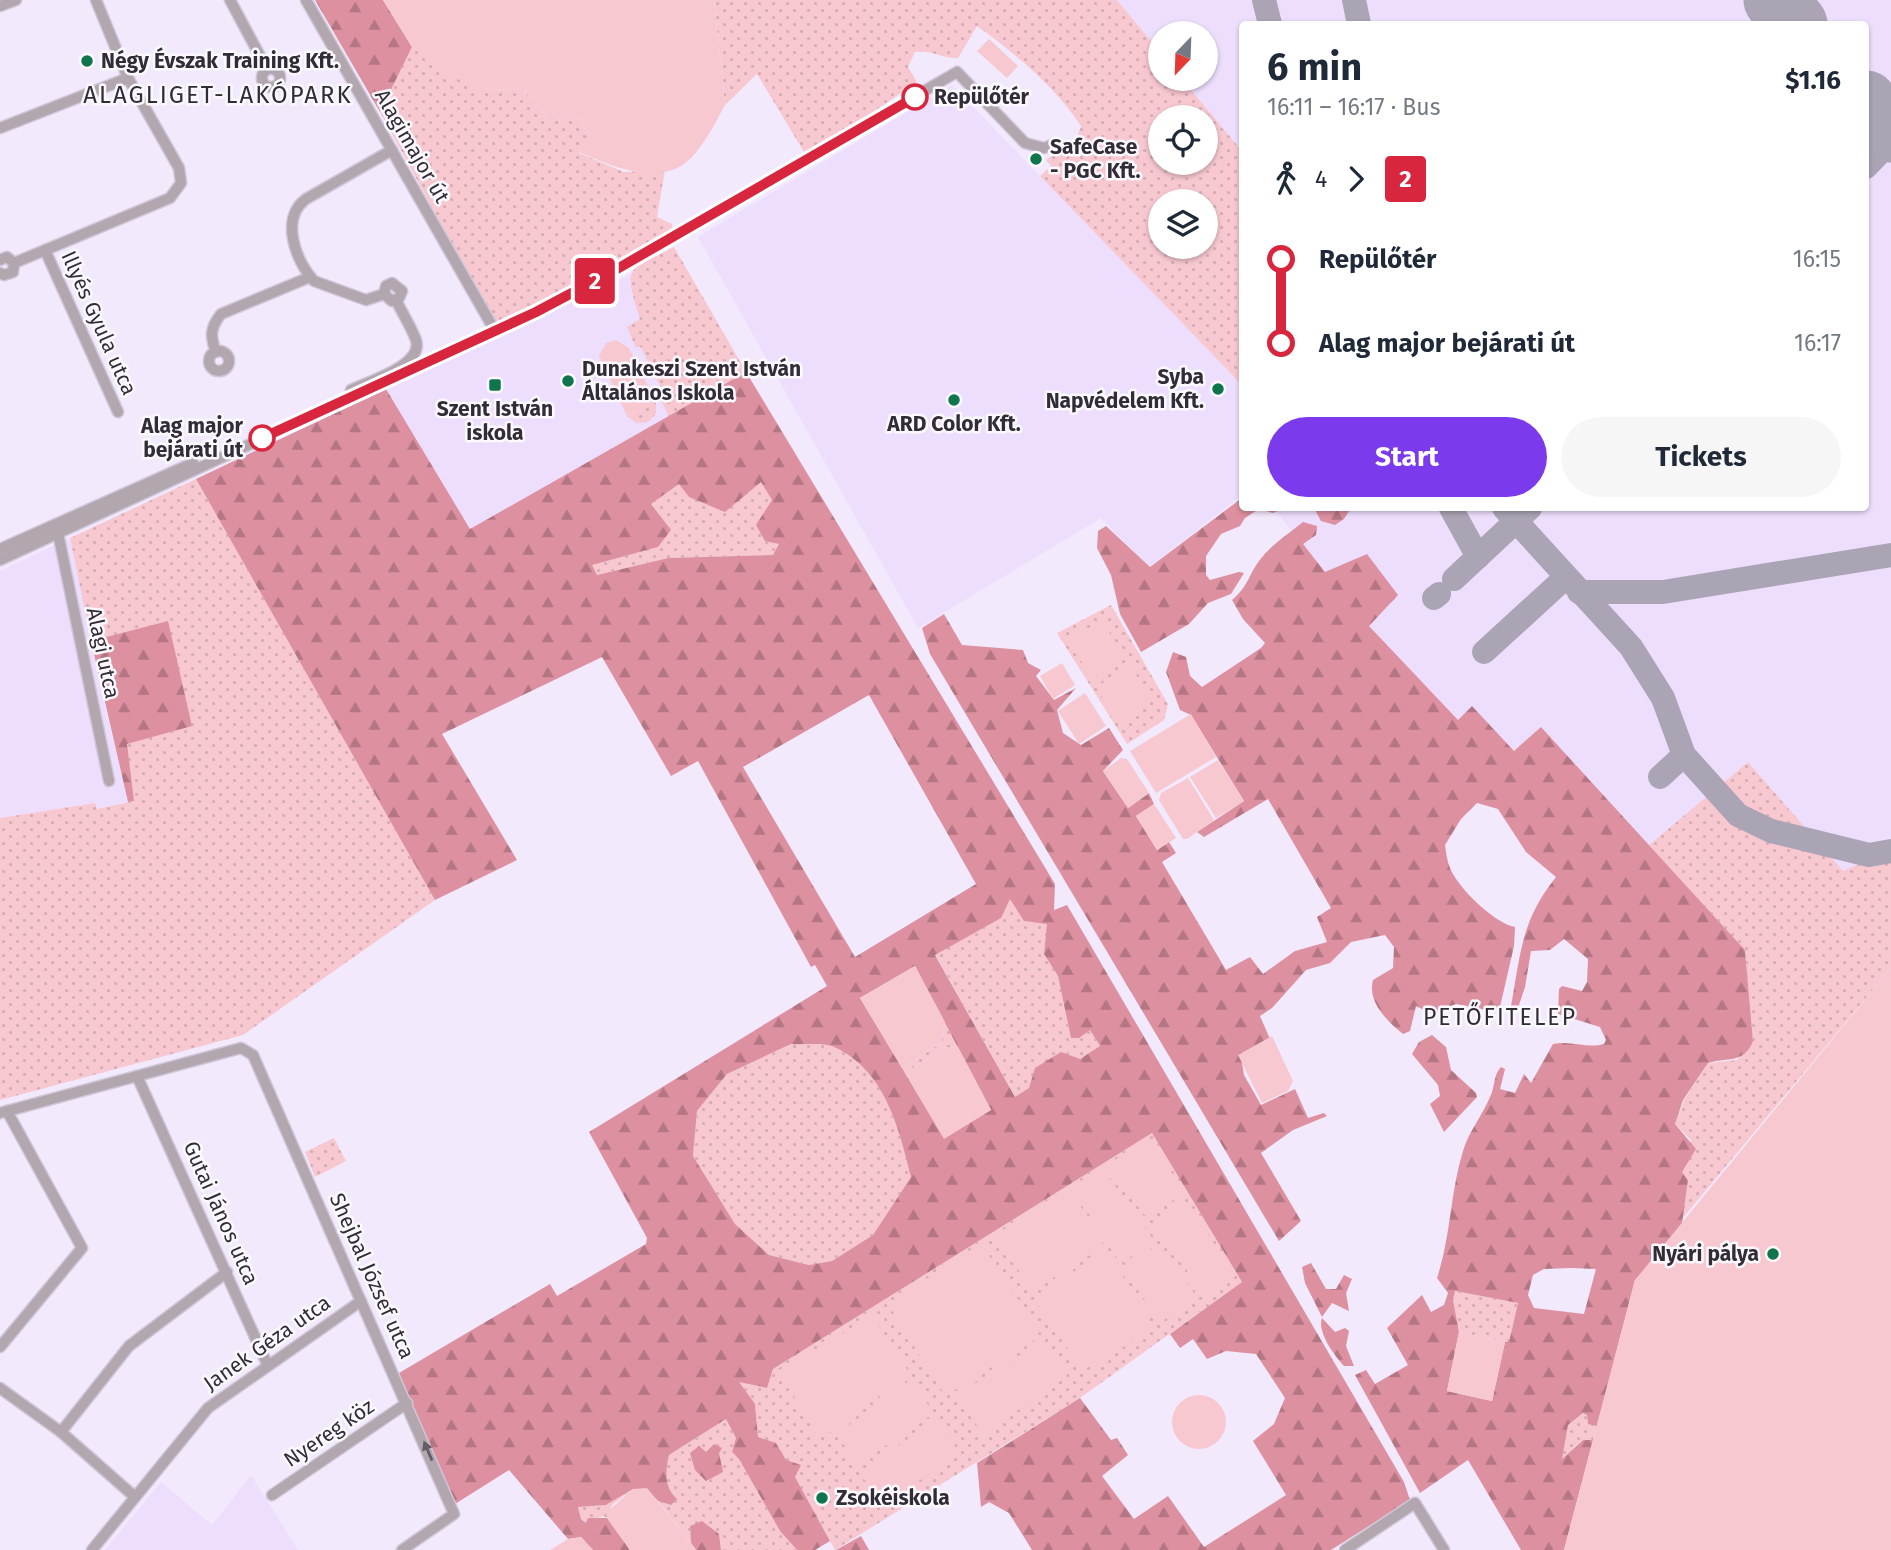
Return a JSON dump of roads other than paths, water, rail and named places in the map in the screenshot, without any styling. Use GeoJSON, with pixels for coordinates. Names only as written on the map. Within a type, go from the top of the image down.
{"type":"FeatureCollection","features":[{"type":"Feature","properties":{"kind":"street"},"geometry":{"type":"LineString","coordinates":[[0,6],[16,0]]}},
{"type":"Feature","properties":{"kind":"street"},"geometry":{"type":"LineString","coordinates":[[14,262],[170,198],[177,192],[181,176],[179,168],[128,78],[96,0]]}},
{"type":"Feature","properties":{"kind":"street"},"geometry":{"type":"LineString","coordinates":[[230,0],[267,69]]}},
{"type":"Feature","properties":{"kind":"street","name":"Alagimajor út"},"geometry":{"type":"LineString","coordinates":[[306,0],[486,311],[495,331]]}},
{"type":"Feature","properties":{"kind":"street"},"geometry":{"type":"LineString","coordinates":[[0,560],[474,341],[617,269],[957,72],[1025,143],[1044,148],[1052,145]]}},
{"type":"Feature","properties":{"kind":"street"},"geometry":{"type":"LineString","coordinates":[[0,140],[0,128],[128,78]]}},
{"type":"Feature","properties":{"kind":"street"},"geometry":{"type":"LineString","coordinates":[[0,548],[256,435],[410,362],[416,352],[416,340],[396,300],[399,299],[400,287],[392,283],[386,286],[384,294],[366,300],[320,285],[310,277],[291,230],[293,212],[306,199],[392,150]]}},
{"type":"Feature","properties":{"kind":"street","name":"Illyés Gyula utca"},"geometry":{"type":"LineString","coordinates":[[45,250],[118,412]]}},
{"type":"Feature","properties":{"kind":"street"},"geometry":{"type":"LineString","coordinates":[[0,260],[7,257],[14,262]]}},
{"type":"Feature","properties":{"kind":"street"},"geometry":{"type":"LineString","coordinates":[[0,274],[13,272],[14,262]]}},
{"type":"Feature","properties":{"kind":"street"},"geometry":{"type":"LineString","coordinates":[[216,352],[210,338],[213,325],[221,314],[310,277]]}},
{"type":"Feature","properties":{"kind":"street"},"geometry":{"type":"LineString","coordinates":[[474,341],[483,330],[486,311]]}},
{"type":"Feature","properties":{"kind":"street","name":"Alagi utca"},"geometry":{"type":"LineString","coordinates":[[58,533],[109,781]]}},
{"type":"Feature","properties":{"kind":"street","name":"Shejbal József utca"},"geometry":{"type":"LineString","coordinates":[[138,1076],[241,1048],[253,1055],[454,1514],[402,1550]]}},
{"type":"Feature","properties":{"kind":"street"},"geometry":{"type":"LineString","coordinates":[[0,1347],[82,1248],[3,1112],[138,1076]]}},
{"type":"Feature","properties":{"kind":"street","name":"Gutai János utca"},"geometry":{"type":"LineString","coordinates":[[138,1076],[268,1366]]}},
{"type":"Feature","properties":{"kind":"street"},"geometry":{"type":"LineString","coordinates":[[61,1432],[129,1346],[227,1272]]}},
{"type":"Feature","properties":{"kind":"street","name":"Janek Géza utca"},"geometry":{"type":"LineString","coordinates":[[92,1550],[208,1408],[361,1301]]}},
{"type":"Feature","properties":{"kind":"street"},"geometry":{"type":"LineString","coordinates":[[0,1388],[61,1432],[135,1497]]}},
{"type":"Feature","properties":{"kind":"street","name":"Nyereg köz"},"geometry":{"type":"LineString","coordinates":[[272,1496],[407,1403]]}},
{"type":"Feature","properties":{"kind":"street"},"geometry":{"type":"LineString","coordinates":[[1345,1550],[1415,1503],[1444,1550]]}},
{"type":"Feature","properties":{"kind":"place","name":"Négy Évszak Training Kft."},"geometry":{"type":"Point","coordinates":[87,61]}},
{"type":"Feature","properties":{"kind":"place","name":"Repülőtér"},"geometry":{"type":"Point","coordinates":[915,97]}},
{"type":"Feature","properties":{"kind":"place","name":"SafeCase - PGC Kft."},"geometry":{"type":"Point","coordinates":[1036,159]}},
{"type":"Feature","properties":{"kind":"place","name":"Dunakeszi Szent István Általános Iskola"},"geometry":{"type":"Point","coordinates":[568,381]}},
{"type":"Feature","properties":{"kind":"place","name":"Szent István iskola"},"geometry":{"type":"Point","coordinates":[495,385]}},
{"type":"Feature","properties":{"kind":"place","name":"Syba Napvédelem Kft."},"geometry":{"type":"Point","coordinates":[1218,389]}},
{"type":"Feature","properties":{"kind":"place","name":"ARD Color Kft."},"geometry":{"type":"Point","coordinates":[954,400]}},
{"type":"Feature","properties":{"kind":"place","name":"Alag major bejárati út"},"geometry":{"type":"Point","coordinates":[262,438]}},
{"type":"Feature","properties":{"kind":"place","name":"Nyári pálya"},"geometry":{"type":"Point","coordinates":[1773,1254]}},
{"type":"Feature","properties":{"kind":"place","name":"Zsokéiskola"},"geometry":{"type":"Point","coordinates":[822,1498]}},
{"type":"Feature","properties":{"kind":"district","name":"ALAGLIGET-LAKÓPARK"},"geometry":{"type":"Point","coordinates":[218,95]}},
{"type":"Feature","properties":{"kind":"district","name":"PETŐFITELEP"},"geometry":{"type":"Point","coordinates":[1500,1017]}}]}
